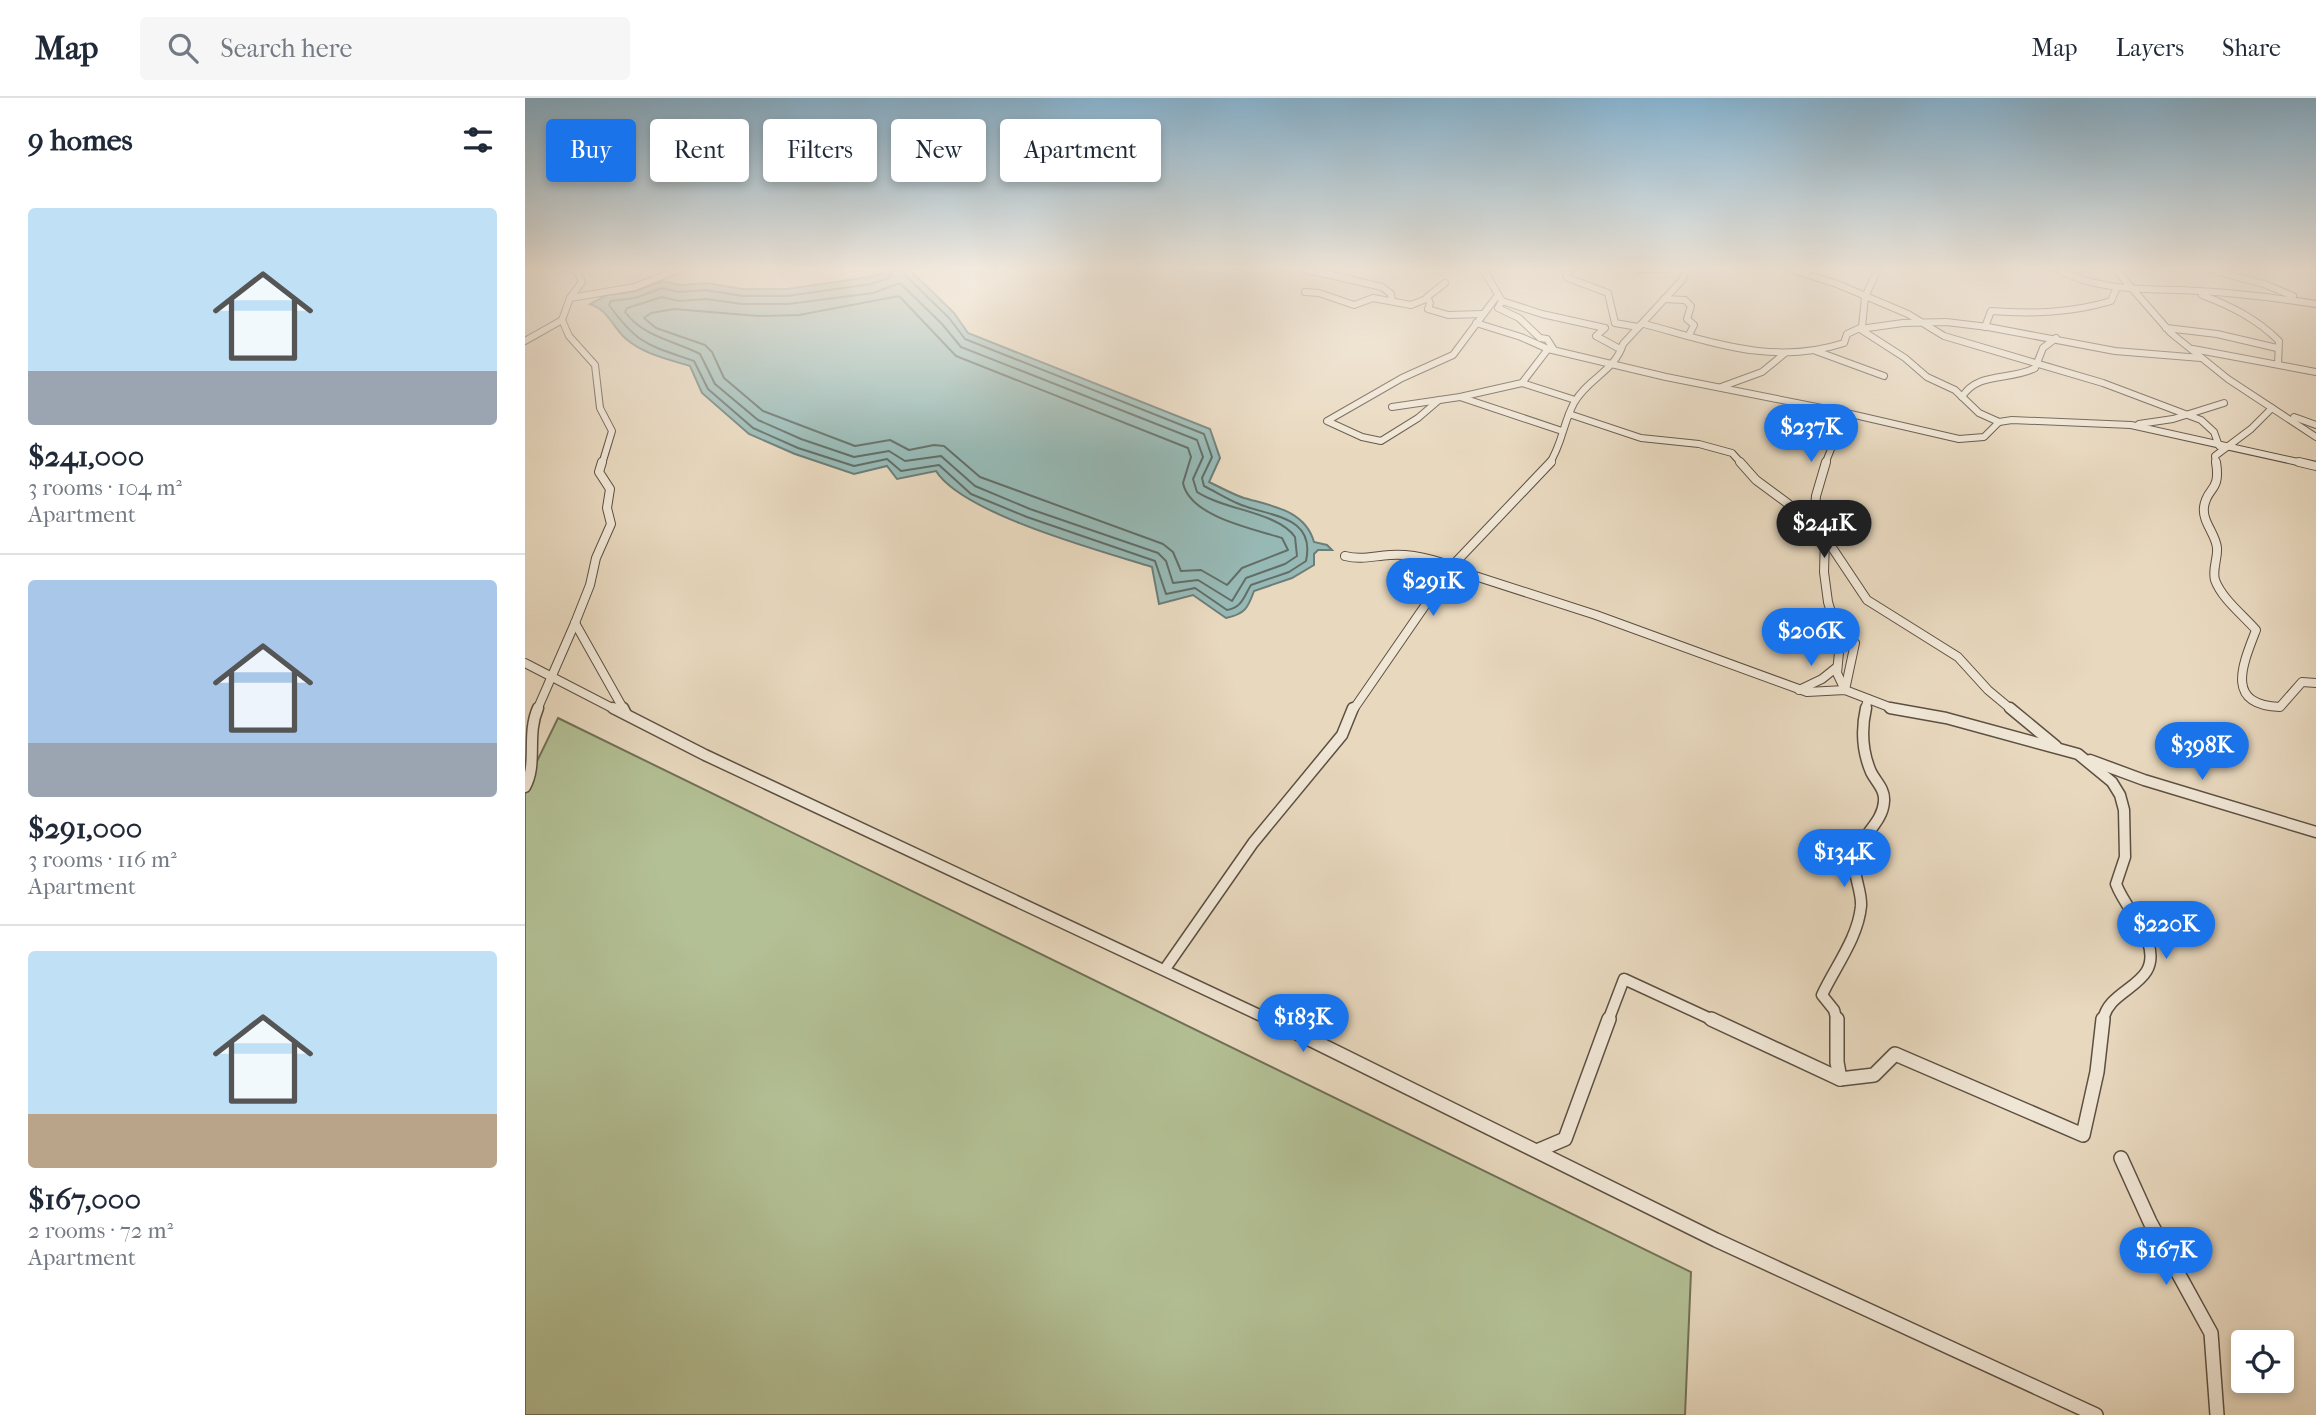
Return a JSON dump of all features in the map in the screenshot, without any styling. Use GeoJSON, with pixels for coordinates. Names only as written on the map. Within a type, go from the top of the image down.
{"type":"FeatureCollection","features":[{"type":"Feature","properties":{"kind":"street"},"geometry":{"type":"LineString","coordinates":[[525,341],[544,330]]}},
{"type":"Feature","properties":{"kind":"street"},"geometry":{"type":"LineString","coordinates":[[525,787],[531,776],[530,734],[534,716],[575,623],[590,585],[596,558],[611,524],[607,508],[610,489],[599,472],[612,431],[600,408],[595,365],[567,330]]}},
{"type":"Feature","properties":{"kind":"street"},"geometry":{"type":"LineString","coordinates":[[1439,400],[1426,416],[1396,429],[1381,441],[1362,437],[1327,421],[1402,378],[1453,355],[1471,330]]}},
{"type":"Feature","properties":{"kind":"street"},"geometry":{"type":"LineString","coordinates":[[1500,330],[1551,350],[1968,439],[1984,437],[1999,422]]}},
{"type":"Feature","properties":{"kind":"street"},"geometry":{"type":"LineString","coordinates":[[1532,330],[1540,338],[1547,339],[1551,350]]}},
{"type":"Feature","properties":{"kind":"street"},"geometry":{"type":"LineString","coordinates":[[1602,330],[1596,336],[1620,349]]}},
{"type":"Feature","properties":{"kind":"street"},"geometry":{"type":"LineString","coordinates":[[1165,970],[1253,843],[1342,735],[1350,722],[1354,705],[1453,565],[1550,463],[1559,449],[1562,431],[1576,400],[1619,358],[1620,349],[1637,330]]}},
{"type":"Feature","properties":{"kind":"street"},"geometry":{"type":"LineString","coordinates":[[1672,330],[1761,354],[1815,351],[1841,344],[1846,334],[1856,330]]}},
{"type":"Feature","properties":{"kind":"street"},"geometry":{"type":"LineString","coordinates":[[1689,335],[1691,330]]}},
{"type":"Feature","properties":{"kind":"street"},"geometry":{"type":"LineString","coordinates":[[1862,330],[1905,358],[1927,377],[1955,390],[1979,413],[1999,422],[2131,425],[2187,415],[2224,404]]}},
{"type":"Feature","properties":{"kind":"street"},"geometry":{"type":"LineString","coordinates":[[1935,330],[1944,336],[2103,383],[2201,420],[2214,432],[2222,446]]}},
{"type":"Feature","properties":{"kind":"street"},"geometry":{"type":"LineString","coordinates":[[2018,330],[2129,355],[2201,358]]}},
{"type":"Feature","properties":{"kind":"street"},"geometry":{"type":"LineString","coordinates":[[2169,330],[2228,379],[2316,437]]}},
{"type":"Feature","properties":{"kind":"street"},"geometry":{"type":"LineString","coordinates":[[2187,330],[2217,334],[2277,348]]}},
{"type":"Feature","properties":{"kind":"street"},"geometry":{"type":"LineString","coordinates":[[2268,330],[2279,341],[2278,364]]}},
{"type":"Feature","properties":{"kind":"street"},"geometry":{"type":"LineString","coordinates":[[1962,397],[1965,388],[1976,383],[2022,375],[2039,365],[2044,347],[2056,338]]}},
{"type":"Feature","properties":{"kind":"street"},"geometry":{"type":"LineString","coordinates":[[2190,348],[2314,372]]}},
{"type":"Feature","properties":{"kind":"street"},"geometry":{"type":"LineString","coordinates":[[1392,407],[1460,397],[1522,383],[1551,350]]}},
{"type":"Feature","properties":{"kind":"street"},"geometry":{"type":"LineString","coordinates":[[1815,351],[1885,376]]}},
{"type":"Feature","properties":{"kind":"street"},"geometry":{"type":"LineString","coordinates":[[1718,387],[1762,372],[1784,354]]}},
{"type":"Feature","properties":{"kind":"street"},"geometry":{"type":"LineString","coordinates":[[1522,383],[1576,400]]}},
{"type":"Feature","properties":{"kind":"street"},"geometry":{"type":"LineString","coordinates":[[1460,397],[1562,431]]}},
{"type":"Feature","properties":{"kind":"street"},"geometry":{"type":"LineString","coordinates":[[2272,408],[2251,429],[2222,446],[2215,456],[2219,478],[2205,503],[2204,513],[2217,548],[2214,559],[2215,579],[2225,596],[2256,630],[2243,660],[2241,690],[2258,706],[2280,707],[2302,682],[2316,683]]}},
{"type":"Feature","properties":{"kind":"street"},"geometry":{"type":"LineString","coordinates":[[1814,522],[1814,508],[1827,460],[1846,412]]}},
{"type":"Feature","properties":{"kind":"street"},"geometry":{"type":"LineString","coordinates":[[1569,414],[1641,438],[1699,444],[1732,453],[1760,485],[1810,520],[1825,537],[1867,600],[1958,657],[1988,690],[2057,748]]}},
{"type":"Feature","properties":{"kind":"street"},"geometry":{"type":"LineString","coordinates":[[2286,417],[2316,425]]}},
{"type":"Feature","properties":{"kind":"street"},"geometry":{"type":"LineString","coordinates":[[2131,425],[2316,466]]}},
{"type":"Feature","properties":{"kind":"street"},"geometry":{"type":"LineString","coordinates":[[1825,537],[1823,572],[1837,631],[1835,633],[1840,642],[1838,678],[1845,690]]}},
{"type":"Feature","properties":{"kind":"street"},"geometry":{"type":"LineString","coordinates":[[1345,556],[1363,560],[1391,555],[1453,565],[1472,575],[1597,615],[1799,690],[1814,693],[1845,690],[1904,712],[1946,718],[2057,748],[2144,780],[2316,832]]}},
{"type":"Feature","properties":{"kind":"street"},"geometry":{"type":"LineString","coordinates":[[575,623],[627,716]]}},
{"type":"Feature","properties":{"kind":"street"},"geometry":{"type":"LineString","coordinates":[[1835,633],[1855,643],[1845,690]]}},
{"type":"Feature","properties":{"kind":"street"},"geometry":{"type":"LineString","coordinates":[[525,663],[627,716],[1539,1150],[1716,1240],[2096,1415]]}},
{"type":"Feature","properties":{"kind":"street"},"geometry":{"type":"LineString","coordinates":[[1799,690],[1822,679],[1837,667]]}},
{"type":"Feature","properties":{"kind":"street"},"geometry":{"type":"LineString","coordinates":[[1840,1079],[1836,1059],[1838,1032],[1835,1011],[1823,1000],[1822,995],[1849,945],[1860,911],[1855,857],[1865,837],[1875,826],[1884,802],[1883,788],[1873,775],[1862,746],[1868,699]]}},
{"type":"Feature","properties":{"kind":"street"},"geometry":{"type":"LineString","coordinates":[[1539,1150],[1565,1139],[1624,979],[1840,1079],[1874,1075],[1895,1054],[2084,1135],[2100,1067],[2103,1016],[2108,1007],[2147,974],[2150,948],[2142,928],[2122,899],[2116,884],[2125,857],[2120,795],[2112,782],[2081,756]]}},
{"type":"Feature","properties":{"kind":"street"},"geometry":{"type":"LineString","coordinates":[[2121,1158],[2150,1222],[2211,1333],[2217,1415]]}},
{"type":"Feature","properties":{"kind":"green space"},"geometry":{"type":"Polygon","coordinates":[[[558,718],[1691,1272],[1685,1415],[525,1415],[525,786],[558,718]]]}},
{"type":"Feature","properties":{"kind":"water"},"geometry":{"type":"Polygon","coordinates":[[[619,330],[966,330],[1210,429],[1220,458],[1209,482],[1240,496],[1286,511],[1303,523],[1314,542],[1327,545],[1332,550],[1318,550],[1314,554],[1314,565],[1292,578],[1254,591],[1245,609],[1226,618],[1193,595],[1159,604],[1152,567],[1068,541],[1003,516],[951,487],[936,471],[897,479],[887,466],[854,474],[795,454],[749,434],[702,393],[690,366],[640,348],[619,330]]]}}]}
